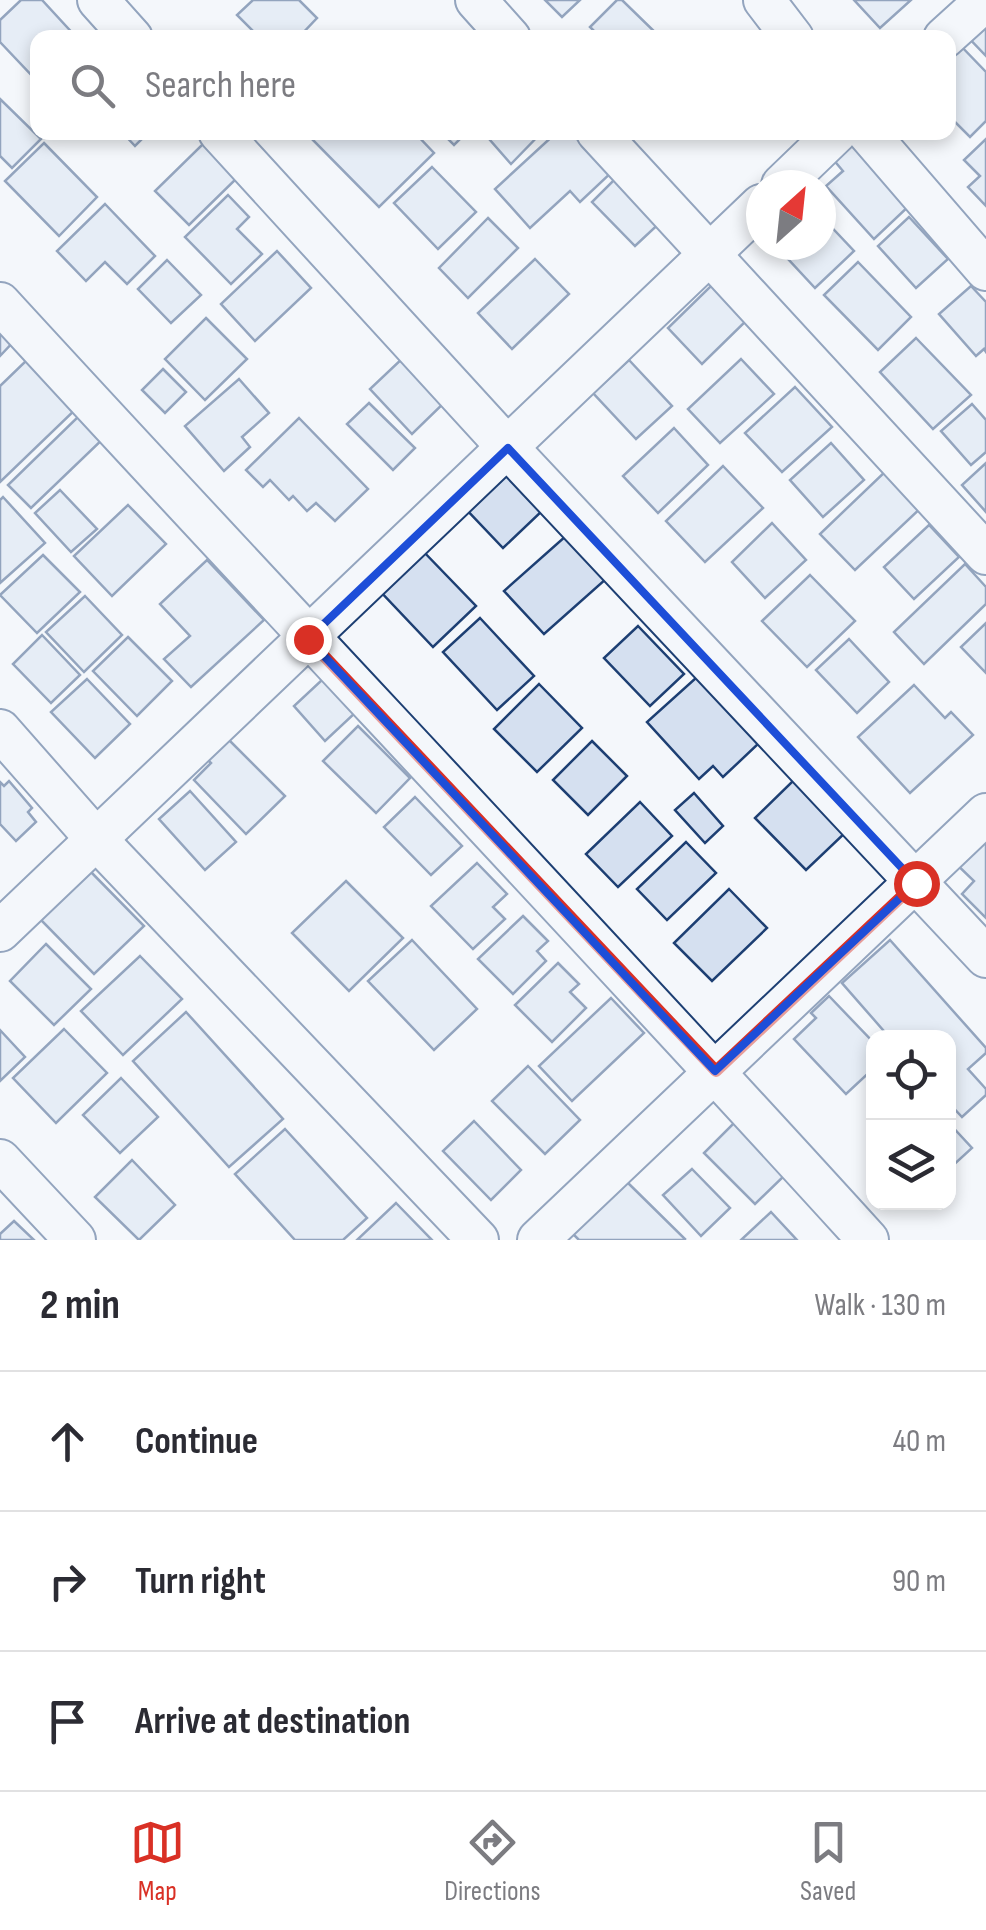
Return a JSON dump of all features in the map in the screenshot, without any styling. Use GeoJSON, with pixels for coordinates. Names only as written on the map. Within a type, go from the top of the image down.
{"type":"FeatureCollection","features":[{"type":"Feature","properties":{"kind":"street"},"geometry":{"type":"LineString","coordinates":[[98,0],[125,30]]}},
{"type":"Feature","properties":{"kind":"street"},"geometry":{"type":"LineString","coordinates":[[476,0],[503,30]]}},
{"type":"Feature","properties":{"kind":"street"},"geometry":{"type":"LineString","coordinates":[[764,0],[786,30]]}},
{"type":"Feature","properties":{"kind":"street"},"geometry":{"type":"LineString","coordinates":[[953,30],[986,0]]}},
{"type":"Feature","properties":{"kind":"street"},"geometry":{"type":"LineString","coordinates":[[226,140],[508,448],[986,958]]}},
{"type":"Feature","properties":{"kind":"street"},"geometry":{"type":"LineString","coordinates":[[604,140],[986,554]]}},
{"type":"Feature","properties":{"kind":"street"},"geometry":{"type":"LineString","coordinates":[[798,170],[829,140]]}},
{"type":"Feature","properties":{"kind":"street"},"geometry":{"type":"LineString","coordinates":[[875,140],[986,270]]}},
{"type":"Feature","properties":{"kind":"street"},"geometry":{"type":"LineString","coordinates":[[0,931],[746,219]]}},
{"type":"Feature","properties":{"kind":"street"},"geometry":{"type":"LineString","coordinates":[[0,304],[308,639],[716,1071],[868,1240]]}},
{"type":"Feature","properties":{"kind":"street"},"geometry":{"type":"LineString","coordinates":[[0,730],[96,839],[478,1240]]}},
{"type":"Feature","properties":{"kind":"street"},"geometry":{"type":"LineString","coordinates":[[538,1240],[986,814]]}},
{"type":"Feature","properties":{"kind":"street"},"geometry":{"type":"LineString","coordinates":[[0,1160],[75,1240]]}},
{"type":"Feature","properties":{"kind":"highlighted area"},"geometry":{"type":"Polygon","coordinates":[[[508,448],[916,883],[715,1071],[308,639],[508,448]]]}},
{"type":"Feature","properties":{"kind":"building"},"geometry":{"type":"Polygon","coordinates":[[[21,0],[42,0],[70,30],[30,30],[30,74],[0,42],[0,20],[21,0]]]}},
{"type":"Feature","properties":{"kind":"building"},"geometry":{"type":"Polygon","coordinates":[[[253,0],[299,0],[317,18],[306,30],[252,30],[237,15],[253,0]]]}},
{"type":"Feature","properties":{"kind":"building"},"geometry":{"type":"Polygon","coordinates":[[[545,0],[580,0],[562,17],[545,0]]]}},
{"type":"Feature","properties":{"kind":"building"},"geometry":{"type":"Polygon","coordinates":[[[617,0],[622,0],[653,30],[593,30],[590,27],[617,0]]]}},
{"type":"Feature","properties":{"kind":"building"},"geometry":{"type":"Polygon","coordinates":[[[854,0],[911,0],[880,28],[854,0]]]}},
{"type":"Feature","properties":{"kind":"building"},"geometry":{"type":"Polygon","coordinates":[[[986,12],[986,56],[964,33],[986,12]]]}},
{"type":"Feature","properties":{"kind":"building"},"geometry":{"type":"Polygon","coordinates":[[[956,45],[986,72],[986,121],[970,137],[956,123],[956,45]]]}},
{"type":"Feature","properties":{"kind":"building"},"geometry":{"type":"Polygon","coordinates":[[[0,99],[30,128],[30,140],[40,140],[12,168],[0,156],[0,99]]]}},
{"type":"Feature","properties":{"kind":"building"},"geometry":{"type":"Polygon","coordinates":[[[986,139],[986,206],[968,187],[980,176],[964,160],[986,139]]]}},
{"type":"Feature","properties":{"kind":"building"},"geometry":{"type":"Polygon","coordinates":[[[313,140],[422,140],[434,153],[379,207],[313,140]]]}},
{"type":"Feature","properties":{"kind":"building"},"geometry":{"type":"Polygon","coordinates":[[[490,140],[534,140],[511,164],[490,140]]]}},
{"type":"Feature","properties":{"kind":"building"},"geometry":{"type":"Polygon","coordinates":[[[548,140],[578,140],[613,171],[580,202],[570,191],[530,228],[495,189],[548,140]]]}},
{"type":"Feature","properties":{"kind":"building"},"geometry":{"type":"Polygon","coordinates":[[[851,141],[911,204],[874,239],[836,197],[836,177],[843,171],[832,158],[851,141]]]}},
{"type":"Feature","properties":{"kind":"building"},"geometry":{"type":"Polygon","coordinates":[[[44,143],[97,197],[59,236],[5,181],[44,143]]]}},
{"type":"Feature","properties":{"kind":"building"},"geometry":{"type":"Polygon","coordinates":[[[203,144],[237,178],[189,225],[155,191],[203,144]]]}},
{"type":"Feature","properties":{"kind":"building"},"geometry":{"type":"Polygon","coordinates":[[[432,167],[476,212],[438,249],[394,203],[432,167]]]}},
{"type":"Feature","properties":{"kind":"building"},"geometry":{"type":"Polygon","coordinates":[[[621,173],[665,218],[635,246],[592,202],[621,173]]]}},
{"type":"Feature","properties":{"kind":"building"},"geometry":{"type":"Polygon","coordinates":[[[228,195],[249,217],[237,229],[262,254],[231,284],[185,237],[228,195]]]}},
{"type":"Feature","properties":{"kind":"building"},"geometry":{"type":"Polygon","coordinates":[[[105,204],[155,256],[127,284],[105,262],[86,281],[57,251],[105,204]]]}},
{"type":"Feature","properties":{"kind":"building"},"geometry":{"type":"Polygon","coordinates":[[[909,217],[948,259],[916,288],[878,246],[909,217]]]}},
{"type":"Feature","properties":{"kind":"building"},"geometry":{"type":"Polygon","coordinates":[[[488,218],[518,248],[468,298],[439,268],[488,218]]]}},
{"type":"Feature","properties":{"kind":"building"},"geometry":{"type":"Polygon","coordinates":[[[836,232],[854,251],[815,288],[789,260],[836,260],[836,232]]]}},
{"type":"Feature","properties":{"kind":"building"},"geometry":{"type":"Polygon","coordinates":[[[277,251],[311,288],[255,341],[221,304],[277,251]]]}},
{"type":"Feature","properties":{"kind":"building"},"geometry":{"type":"Polygon","coordinates":[[[535,259],[569,294],[512,349],[478,313],[535,259]]]}},
{"type":"Feature","properties":{"kind":"building"},"geometry":{"type":"Polygon","coordinates":[[[167,260],[201,295],[171,323],[138,289],[167,260]]]}},
{"type":"Feature","properties":{"kind":"building"},"geometry":{"type":"Polygon","coordinates":[[[858,262],[911,317],[878,350],[824,295],[858,262]]]}},
{"type":"Feature","properties":{"kind":"building"},"geometry":{"type":"Polygon","coordinates":[[[714,283],[748,319],[702,364],[668,328],[714,283]]]}},
{"type":"Feature","properties":{"kind":"building"},"geometry":{"type":"Polygon","coordinates":[[[971,286],[986,302],[986,352],[984,349],[976,356],[939,314],[971,286]]]}},
{"type":"Feature","properties":{"kind":"building"},"geometry":{"type":"Polygon","coordinates":[[[206,318],[247,359],[205,400],[165,359],[206,318]]]}},
{"type":"Feature","properties":{"kind":"building"},"geometry":{"type":"Polygon","coordinates":[[[0,322],[16,339],[0,356],[0,322]]]}},
{"type":"Feature","properties":{"kind":"building"},"geometry":{"type":"Polygon","coordinates":[[[916,338],[971,395],[933,429],[880,372],[916,338]]]}},
{"type":"Feature","properties":{"kind":"building"},"geometry":{"type":"Polygon","coordinates":[[[406,355],[448,399],[412,434],[370,389],[406,355]]]}},
{"type":"Feature","properties":{"kind":"building"},"geometry":{"type":"Polygon","coordinates":[[[30,357],[78,407],[0,482],[0,386],[30,357]]]}},
{"type":"Feature","properties":{"kind":"building"},"geometry":{"type":"Polygon","coordinates":[[[741,359],[774,394],[720,443],[688,409],[741,359]]]}},
{"type":"Feature","properties":{"kind":"building"},"geometry":{"type":"Polygon","coordinates":[[[629,360],[672,406],[636,439],[593,393],[629,360]]]}},
{"type":"Feature","properties":{"kind":"building"},"geometry":{"type":"Polygon","coordinates":[[[163,369],[186,392],[165,413],[142,390],[163,369]]]}},
{"type":"Feature","properties":{"kind":"building"},"geometry":{"type":"Polygon","coordinates":[[[239,379],[269,413],[242,437],[250,447],[224,471],[185,426],[239,379]]]}},
{"type":"Feature","properties":{"kind":"building"},"geometry":{"type":"Polygon","coordinates":[[[795,387],[832,427],[782,472],[745,433],[795,387]]]}},
{"type":"Feature","properties":{"kind":"building"},"geometry":{"type":"Polygon","coordinates":[[[369,403],[415,448],[393,470],[347,424],[369,403]]]}},
{"type":"Feature","properties":{"kind":"building"},"geometry":{"type":"Polygon","coordinates":[[[972,404],[986,420],[986,452],[971,465],[941,431],[972,404]]]}},
{"type":"Feature","properties":{"kind":"building"},"geometry":{"type":"Polygon","coordinates":[[[83,412],[106,436],[31,508],[8,485],[83,412]]]}},
{"type":"Feature","properties":{"kind":"building"},"geometry":{"type":"Polygon","coordinates":[[[299,418],[368,489],[335,521],[316,503],[307,511],[293,496],[289,500],[270,480],[263,487],[246,470],[299,418]]]}},
{"type":"Feature","properties":{"kind":"building"},"geometry":{"type":"Polygon","coordinates":[[[674,428],[708,465],[658,513],[623,476],[674,428]]]}},
{"type":"Feature","properties":{"kind":"building"},"geometry":{"type":"Polygon","coordinates":[[[831,443],[864,480],[823,517],[790,480],[831,443]]]}},
{"type":"Feature","properties":{"kind":"building"},"geometry":{"type":"Polygon","coordinates":[[[986,463],[986,512],[962,485],[986,463]]]}},
{"type":"Feature","properties":{"kind":"building"},"geometry":{"type":"Polygon","coordinates":[[[723,466],[763,508],[705,562],[666,521],[723,466]]]}},
{"type":"Feature","properties":{"kind":"building"},"geometry":{"type":"Polygon","coordinates":[[[890,467],[925,504],[855,570],[820,534],[890,467]]]}},
{"type":"Feature","properties":{"kind":"building"},"geometry":{"type":"Polygon","coordinates":[[[502,469],[542,511],[503,548],[463,506],[502,469]]]}},
{"type":"Feature","properties":{"kind":"building"},"geometry":{"type":"Polygon","coordinates":[[[60,490],[97,529],[71,552],[35,513],[60,490]]]}},
{"type":"Feature","properties":{"kind":"building"},"geometry":{"type":"Polygon","coordinates":[[[3,497],[45,543],[0,583],[0,500],[3,497]]]}},
{"type":"Feature","properties":{"kind":"building"},"geometry":{"type":"Polygon","coordinates":[[[128,505],[166,544],[112,596],[74,556],[128,505]]]}},
{"type":"Feature","properties":{"kind":"building"},"geometry":{"type":"Polygon","coordinates":[[[772,523],[806,560],[765,598],[732,562],[772,523]]]}},
{"type":"Feature","properties":{"kind":"building"},"geometry":{"type":"Polygon","coordinates":[[[929,525],[959,557],[914,599],[884,567],[929,525]]]}},
{"type":"Feature","properties":{"kind":"building"},"geometry":{"type":"Polygon","coordinates":[[[567,535],[606,579],[544,634],[504,591],[567,535]]]}},
{"type":"Feature","properties":{"kind":"building"},"geometry":{"type":"Polygon","coordinates":[[[421,549],[476,606],[433,647],[379,590],[421,549]]]}},
{"type":"Feature","properties":{"kind":"building"},"geometry":{"type":"Polygon","coordinates":[[[43,555],[80,592],[37,633],[0,595],[43,555]]]}},
{"type":"Feature","properties":{"kind":"building"},"geometry":{"type":"Polygon","coordinates":[[[207,560],[264,620],[191,687],[164,659],[190,636],[160,604],[207,560]]]}},
{"type":"Feature","properties":{"kind":"building"},"geometry":{"type":"Polygon","coordinates":[[[965,564],[986,587],[986,604],[924,664],[894,632],[965,564]]]}},
{"type":"Feature","properties":{"kind":"building"},"geometry":{"type":"Polygon","coordinates":[[[810,575],[855,621],[807,667],[762,621],[810,575]]]}},
{"type":"Feature","properties":{"kind":"building"},"geometry":{"type":"Polygon","coordinates":[[[85,596],[122,635],[84,672],[46,632],[85,596]]]}},
{"type":"Feature","properties":{"kind":"building"},"geometry":{"type":"Polygon","coordinates":[[[480,618],[534,676],[497,710],[443,652],[480,618]]]}},
{"type":"Feature","properties":{"kind":"building"},"geometry":{"type":"Polygon","coordinates":[[[986,623],[986,673],[961,647],[986,623]]]}},
{"type":"Feature","properties":{"kind":"building"},"geometry":{"type":"Polygon","coordinates":[[[638,626],[684,674],[650,706],[604,658],[638,626]]]}},
{"type":"Feature","properties":{"kind":"building"},"geometry":{"type":"Polygon","coordinates":[[[42,635],[80,675],[51,703],[13,664],[42,635]]]}},
{"type":"Feature","properties":{"kind":"building"},"geometry":{"type":"Polygon","coordinates":[[[128,637],[172,681],[137,716],[93,671],[128,637]]]}},
{"type":"Feature","properties":{"kind":"building"},"geometry":{"type":"Polygon","coordinates":[[[849,639],[889,682],[857,713],[816,670],[849,639]]]}},
{"type":"Feature","properties":{"kind":"building"},"geometry":{"type":"Polygon","coordinates":[[[697,677],[758,744],[723,777],[713,766],[699,779],[647,722],[697,677]]]}},
{"type":"Feature","properties":{"kind":"building"},"geometry":{"type":"Polygon","coordinates":[[[87,679],[130,724],[95,758],[51,712],[87,679]]]}},
{"type":"Feature","properties":{"kind":"building"},"geometry":{"type":"Polygon","coordinates":[[[323,679],[355,713],[325,741],[294,706],[323,679]]]}},
{"type":"Feature","properties":{"kind":"building"},"geometry":{"type":"Polygon","coordinates":[[[539,684],[582,728],[537,772],[494,729],[539,684]]]}},
{"type":"Feature","properties":{"kind":"building"},"geometry":{"type":"Polygon","coordinates":[[[914,685],[945,718],[951,712],[973,735],[910,793],[858,737],[914,685]]]}},
{"type":"Feature","properties":{"kind":"building"},"geometry":{"type":"Polygon","coordinates":[[[358,726],[410,778],[376,813],[323,761],[358,726]]]}},
{"type":"Feature","properties":{"kind":"building"},"geometry":{"type":"Polygon","coordinates":[[[227,738],[285,796],[246,834],[194,780],[211,763],[206,758],[227,738]]]}},
{"type":"Feature","properties":{"kind":"building"},"geometry":{"type":"Polygon","coordinates":[[[592,741],[627,776],[588,815],[553,780],[592,741]]]}},
{"type":"Feature","properties":{"kind":"building"},"geometry":{"type":"Polygon","coordinates":[[[796,778],[847,831],[806,870],[755,818],[796,778]]]}},
{"type":"Feature","properties":{"kind":"building"},"geometry":{"type":"Polygon","coordinates":[[[9,781],[32,808],[28,812],[36,822],[16,841],[0,824],[0,782],[4,786],[9,781]]]}},
{"type":"Feature","properties":{"kind":"building"},"geometry":{"type":"Polygon","coordinates":[[[190,791],[236,842],[205,870],[159,819],[190,791]]]}},
{"type":"Feature","properties":{"kind":"building"},"geometry":{"type":"Polygon","coordinates":[[[694,793],[723,826],[705,843],[675,810],[694,793]]]}},
{"type":"Feature","properties":{"kind":"building"},"geometry":{"type":"Polygon","coordinates":[[[415,797],[462,846],[431,875],[384,827],[415,797]]]}},
{"type":"Feature","properties":{"kind":"building"},"geometry":{"type":"Polygon","coordinates":[[[640,802],[672,836],[618,887],[586,854],[640,802]]]}},
{"type":"Feature","properties":{"kind":"building"},"geometry":{"type":"Polygon","coordinates":[[[986,824],[986,918],[962,894],[974,881],[951,859],[986,824]]]}},
{"type":"Feature","properties":{"kind":"building"},"geometry":{"type":"Polygon","coordinates":[[[686,842],[716,873],[667,920],[637,889],[686,842]]]}},
{"type":"Feature","properties":{"kind":"building"},"geometry":{"type":"Polygon","coordinates":[[[477,863],[507,894],[493,907],[505,919],[473,949],[431,906],[477,863]]]}},
{"type":"Feature","properties":{"kind":"building"},"geometry":{"type":"Polygon","coordinates":[[[89,870],[144,926],[94,974],[40,919],[89,870]]]}},
{"type":"Feature","properties":{"kind":"building"},"geometry":{"type":"Polygon","coordinates":[[[346,881],[403,938],[349,991],[292,933],[346,881]]]}},
{"type":"Feature","properties":{"kind":"building"},"geometry":{"type":"Polygon","coordinates":[[[729,889],[767,928],[712,981],[674,943],[729,889]]]}},
{"type":"Feature","properties":{"kind":"building"},"geometry":{"type":"Polygon","coordinates":[[[523,916],[548,941],[537,951],[546,961],[513,994],[478,959],[523,916]]]}},
{"type":"Feature","properties":{"kind":"building"},"geometry":{"type":"Polygon","coordinates":[[[412,940],[477,1009],[434,1050],[368,981],[412,940]]]}},
{"type":"Feature","properties":{"kind":"building"},"geometry":{"type":"Polygon","coordinates":[[[890,940],[986,1048],[986,1053],[968,1069],[986,1089],[986,1095],[962,1117],[956,1111],[956,1030],[883,1030],[842,983],[890,940]]]}},
{"type":"Feature","properties":{"kind":"building"},"geometry":{"type":"Polygon","coordinates":[[[46,944],[91,989],[54,1025],[10,981],[46,944]]]}},
{"type":"Feature","properties":{"kind":"building"},"geometry":{"type":"Polygon","coordinates":[[[140,956],[182,999],[123,1055],[81,1011],[140,956]]]}},
{"type":"Feature","properties":{"kind":"building"},"geometry":{"type":"Polygon","coordinates":[[[558,963],[579,984],[570,992],[586,1008],[552,1042],[515,1005],[558,963]]]}},
{"type":"Feature","properties":{"kind":"building"},"geometry":{"type":"Polygon","coordinates":[[[829,996],[866,1035],[866,1075],[846,1094],[794,1039],[816,1018],[811,1013],[829,996]]]}},
{"type":"Feature","properties":{"kind":"building"},"geometry":{"type":"Polygon","coordinates":[[[611,998],[644,1033],[572,1101],[539,1066],[611,998]]]}},
{"type":"Feature","properties":{"kind":"building"},"geometry":{"type":"Polygon","coordinates":[[[186,1012],[283,1119],[229,1167],[133,1061],[186,1012]]]}},
{"type":"Feature","properties":{"kind":"building"},"geometry":{"type":"Polygon","coordinates":[[[64,1029],[107,1073],[56,1123],[13,1078],[64,1029]]]}},
{"type":"Feature","properties":{"kind":"building"},"geometry":{"type":"Polygon","coordinates":[[[0,1030],[25,1057],[0,1081],[0,1030]]]}},
{"type":"Feature","properties":{"kind":"building"},"geometry":{"type":"Polygon","coordinates":[[[528,1066],[580,1120],[545,1154],[492,1101],[528,1066]]]}},
{"type":"Feature","properties":{"kind":"building"},"geometry":{"type":"Polygon","coordinates":[[[121,1078],[158,1117],[120,1153],[83,1115],[121,1078]]]}},
{"type":"Feature","properties":{"kind":"building"},"geometry":{"type":"Polygon","coordinates":[[[474,1121],[521,1170],[491,1200],[443,1151],[474,1121]]]}},
{"type":"Feature","properties":{"kind":"building"},"geometry":{"type":"Polygon","coordinates":[[[734,1123],[785,1175],[755,1204],[704,1153],[734,1123]]]}},
{"type":"Feature","properties":{"kind":"building"},"geometry":{"type":"Polygon","coordinates":[[[285,1129],[367,1218],[343,1240],[295,1240],[235,1174],[285,1129]]]}},
{"type":"Feature","properties":{"kind":"building"},"geometry":{"type":"Polygon","coordinates":[[[956,1131],[972,1148],[956,1163],[956,1131]]]}},
{"type":"Feature","properties":{"kind":"building"},"geometry":{"type":"Polygon","coordinates":[[[132,1160],[175,1205],[139,1240],[95,1197],[132,1160]]]}},
{"type":"Feature","properties":{"kind":"building"},"geometry":{"type":"Polygon","coordinates":[[[692,1169],[730,1208],[701,1236],[663,1195],[692,1169]]]}},
{"type":"Feature","properties":{"kind":"building"},"geometry":{"type":"Polygon","coordinates":[[[624,1179],[684,1240],[579,1240],[571,1232],[624,1179]]]}},
{"type":"Feature","properties":{"kind":"building"},"geometry":{"type":"Polygon","coordinates":[[[396,1203],[432,1240],[357,1240],[396,1203]]]}},
{"type":"Feature","properties":{"kind":"building"},"geometry":{"type":"Polygon","coordinates":[[[771,1212],[797,1240],[741,1240],[771,1212]]]}},
{"type":"Feature","properties":{"kind":"building"},"geometry":{"type":"Polygon","coordinates":[[[14,1221],[34,1240],[0,1240],[0,1234],[14,1221]]]}},
{"type":"Feature","properties":{"kind":"route"},"geometry":{"type":"LineString","coordinates":[[308,639],[716,1071],[916,883]]}}]}
